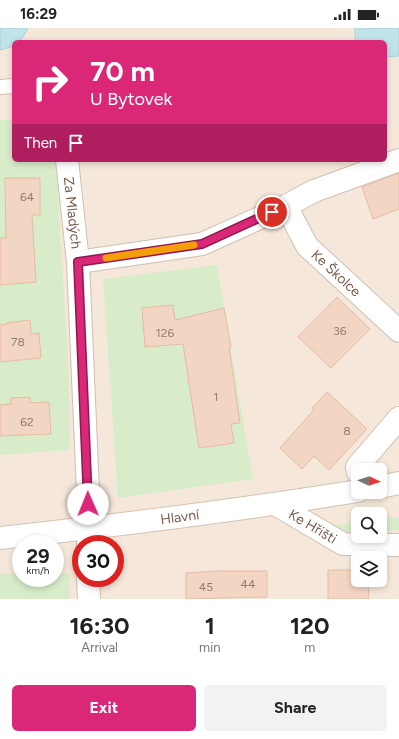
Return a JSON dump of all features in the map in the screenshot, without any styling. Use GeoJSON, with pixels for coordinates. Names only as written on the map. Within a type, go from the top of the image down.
{"type":"FeatureCollection","features":[{"type":"Feature","properties":{"kind":"street"},"geometry":{"type":"LineString","coordinates":[[78,262],[202,244],[286,206],[314,191],[399,160]]}},
{"type":"Feature","properties":{"kind":"street","name":"Za Mladých"},"geometry":{"type":"LineString","coordinates":[[67,162],[78,262],[88,492],[88,535]]}},
{"type":"Feature","properties":{"kind":"street","name":"Ke Školce"},"geometry":{"type":"LineString","coordinates":[[286,206],[307,246],[399,331]]}},
{"type":"Feature","properties":{"kind":"street"},"geometry":{"type":"LineString","coordinates":[[361,463],[399,418]]}},
{"type":"Feature","properties":{"kind":"street"},"geometry":{"type":"LineString","coordinates":[[387,485],[399,482]]}},
{"type":"Feature","properties":{"kind":"street","name":"Hlavní"},"geometry":{"type":"LineString","coordinates":[[94,535],[351,492]]}},
{"type":"Feature","properties":{"kind":"street","name":"Ke Hřišti"},"geometry":{"type":"LineString","coordinates":[[275,504],[343,544],[399,545]]}},
{"type":"Feature","properties":{"kind":"street","name":"Hlavní"},"geometry":{"type":"LineString","coordinates":[[0,538],[72,536]]}},
{"type":"Feature","properties":{"kind":"street"},"geometry":{"type":"LineString","coordinates":[[88,587],[89,599]]}},
{"type":"Feature","properties":{"kind":"lane"},"geometry":{"type":"LineString","coordinates":[[0,87],[12,86]]}},
{"type":"Feature","properties":{"kind":"shaded area"},"geometry":{"type":"Polygon","coordinates":[[[0,28],[399,28],[399,599],[0,599],[0,28]]]}},
{"type":"Feature","properties":{"kind":"green space"},"geometry":{"type":"Polygon","coordinates":[[[0,120],[12,120],[12,162],[56,162],[69,377],[70,450],[0,455],[0,120]]]}},
{"type":"Feature","properties":{"kind":"green space"},"geometry":{"type":"Polygon","coordinates":[[[217,265],[253,479],[118,498],[103,279],[217,265]]]}},
{"type":"Feature","properties":{"kind":"green space"},"geometry":{"type":"Polygon","coordinates":[[[399,517],[399,530],[387,531],[387,518],[399,517]]]}},
{"type":"Feature","properties":{"kind":"green space"},"geometry":{"type":"Polygon","coordinates":[[[351,523],[351,531],[337,531],[331,525],[351,523]]]}},
{"type":"Feature","properties":{"kind":"green space"},"geometry":{"type":"Polygon","coordinates":[[[0,573],[12,573],[12,587],[64,587],[64,573],[70,573],[70,599],[0,599],[0,573]]]}},
{"type":"Feature","properties":{"kind":"water"},"geometry":{"type":"Polygon","coordinates":[[[0,28],[28,28],[21,40],[12,40],[12,47],[0,50],[0,28]]]}},
{"type":"Feature","properties":{"kind":"water"},"geometry":{"type":"Polygon","coordinates":[[[355,28],[399,28],[399,56],[387,57],[387,40],[355,40],[355,28]]]}},
{"type":"Feature","properties":{"kind":"building"},"geometry":{"type":"Polygon","coordinates":[[[399,173],[399,209],[373,219],[362,187],[399,173]]]}},
{"type":"Feature","properties":{"kind":"building"},"geometry":{"type":"Polygon","coordinates":[[[5,178],[40,178],[40,215],[32,215],[36,282],[0,285],[0,238],[6,238],[5,178]]]}},
{"type":"Feature","properties":{"kind":"building"},"geometry":{"type":"Polygon","coordinates":[[[337,297],[370,329],[331,368],[298,337],[337,297]]]}},
{"type":"Feature","properties":{"kind":"building"},"geometry":{"type":"Polygon","coordinates":[[[173,305],[175,320],[224,308],[231,347],[229,347],[240,423],[231,424],[234,443],[199,448],[183,344],[145,347],[142,308],[173,305]]]}},
{"type":"Feature","properties":{"kind":"building"},"geometry":{"type":"Polygon","coordinates":[[[30,320],[31,334],[39,333],[41,358],[0,362],[0,325],[30,320]]]}},
{"type":"Feature","properties":{"kind":"building"},"geometry":{"type":"Polygon","coordinates":[[[327,392],[367,429],[329,470],[314,456],[302,469],[280,448],[314,410],[312,408],[327,392]]]}},
{"type":"Feature","properties":{"kind":"building"},"geometry":{"type":"Polygon","coordinates":[[[30,397],[30,403],[49,402],[51,434],[0,436],[0,405],[11,404],[11,398],[30,397]]]}},
{"type":"Feature","properties":{"kind":"building"},"geometry":{"type":"Polygon","coordinates":[[[328,570],[351,570],[351,587],[368,587],[369,599],[328,599],[328,570]]]}},
{"type":"Feature","properties":{"kind":"building"},"geometry":{"type":"Polygon","coordinates":[[[217,571],[267,571],[267,597],[186,599],[186,573],[217,571]]]}},
{"type":"Feature","properties":{"kind":"slow traffic"},"geometry":{"type":"LineString","coordinates":[[106,258],[194,245]]}},
{"type":"Feature","properties":{"kind":"route"},"geometry":{"type":"LineString","coordinates":[[88,504],[78,262],[202,244],[272,212]]}}]}
